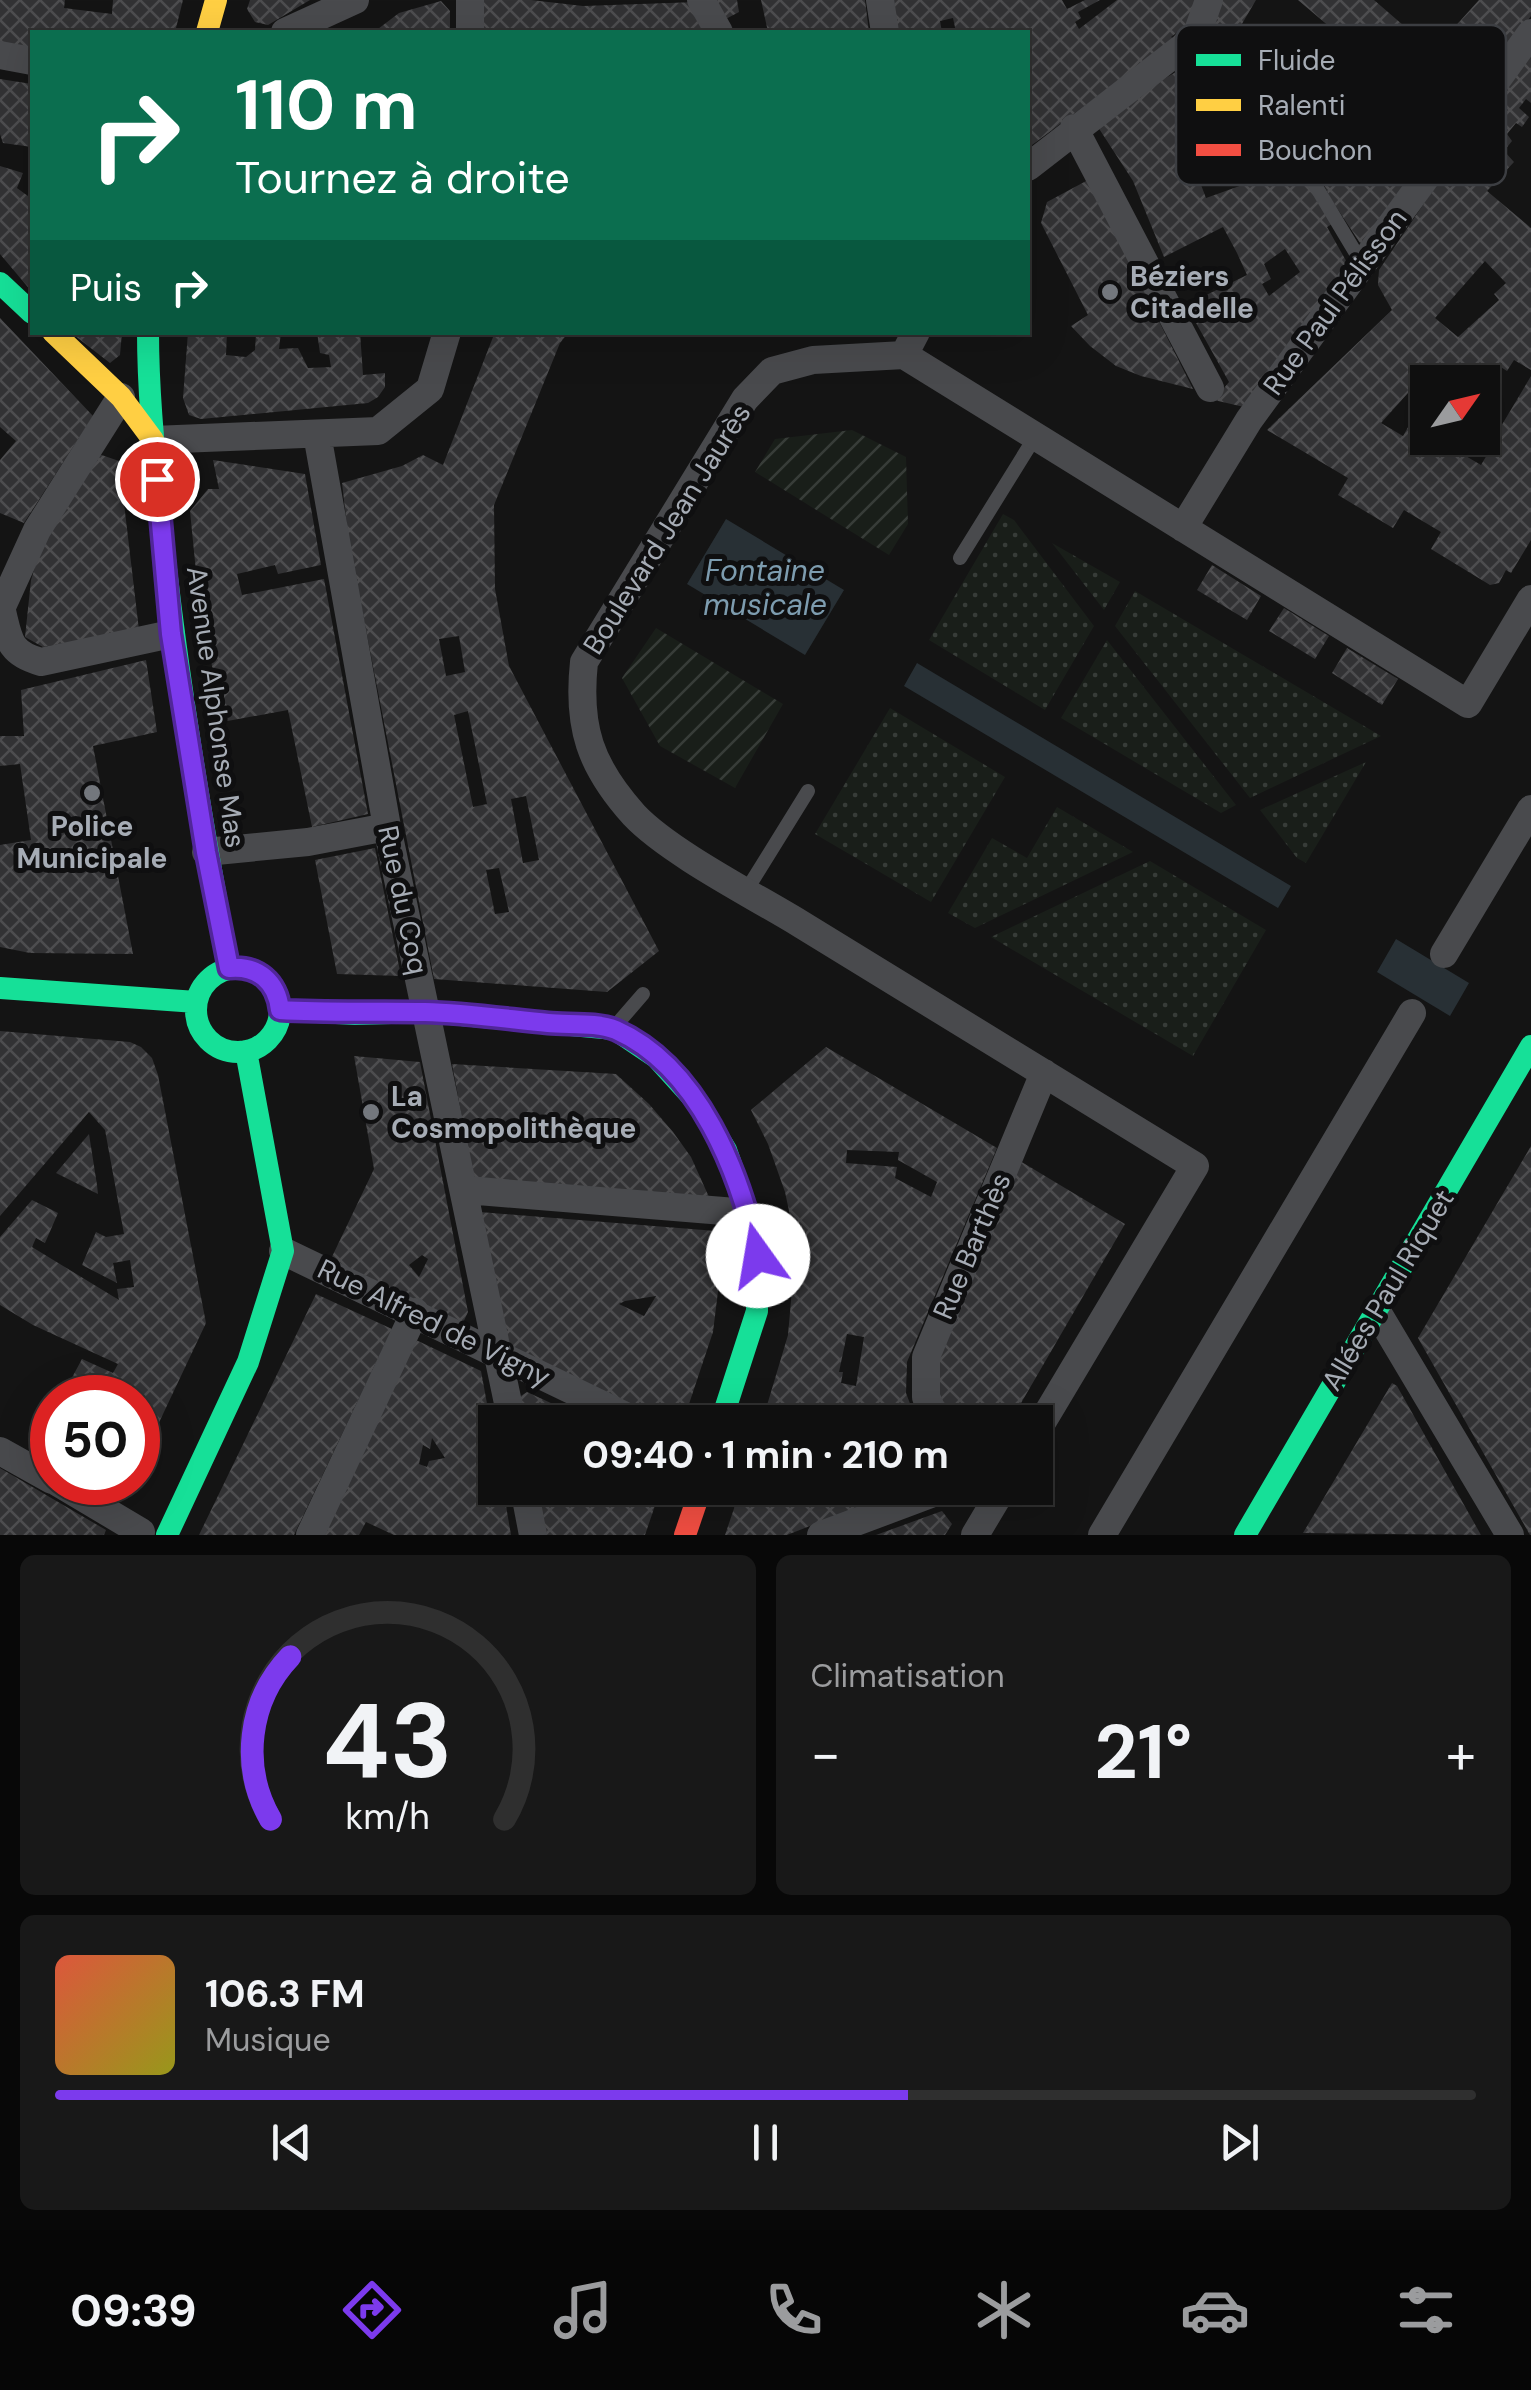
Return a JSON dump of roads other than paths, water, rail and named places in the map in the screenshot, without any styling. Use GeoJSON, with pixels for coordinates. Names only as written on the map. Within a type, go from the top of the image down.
{"type":"FeatureCollection","features":[{"type":"Feature","properties":{"kind":"main road"},"geometry":{"type":"LineString","coordinates":[[208,30],[216,0]]}},
{"type":"Feature","properties":{"kind":"main road"},"geometry":{"type":"LineString","coordinates":[[0,282],[30,312]]}},
{"type":"Feature","properties":{"kind":"main road"},"geometry":{"type":"LineString","coordinates":[[55,335],[121,398],[154,440]]}},
{"type":"Feature","properties":{"kind":"main road","name":"Avenue Alphonse Mas"},"geometry":{"type":"LineString","coordinates":[[148,335],[171,634],[229,968]]}},
{"type":"Feature","properties":{"kind":"main road"},"geometry":{"type":"LineString","coordinates":[[229,968],[248,968],[265,977],[276,992],[280,1010],[270,1037],[246,1051],[225,1050],[208,1040],[197,1023],[196,1002],[207,980],[229,968]]}},
{"type":"Feature","properties":{"kind":"main road"},"geometry":{"type":"LineString","coordinates":[[0,988],[196,1002]]}},
{"type":"Feature","properties":{"kind":"main road"},"geometry":{"type":"LineString","coordinates":[[280,1010],[428,1012],[614,1029],[657,1058],[696,1101],[726,1150],[758,1256],[757,1311],[727,1405]]}},
{"type":"Feature","properties":{"kind":"main road","name":"Allées Paul Riquet"},"geometry":{"type":"LineString","coordinates":[[1257,1531],[1376,1310],[1531,1047]]}},
{"type":"Feature","properties":{"kind":"main road"},"geometry":{"type":"LineString","coordinates":[[151,1523],[248,1362],[284,1251],[246,1051]]}},
{"type":"Feature","properties":{"kind":"main road"},"geometry":{"type":"LineString","coordinates":[[151,1523],[284,1251]]}},
{"type":"Feature","properties":{"kind":"main road"},"geometry":{"type":"LineString","coordinates":[[685,1535],[695,1505]]}},
{"type":"Feature","properties":{"kind":"street"},"geometry":{"type":"LineString","coordinates":[[289,30],[354,0]]}},
{"type":"Feature","properties":{"kind":"street"},"geometry":{"type":"LineString","coordinates":[[470,0],[470,30]]}},
{"type":"Feature","properties":{"kind":"street"},"geometry":{"type":"LineString","coordinates":[[701,0],[718,30]]}},
{"type":"Feature","properties":{"kind":"street"},"geometry":{"type":"LineString","coordinates":[[880,0],[885,30]]}},
{"type":"Feature","properties":{"kind":"street"},"geometry":{"type":"LineString","coordinates":[[1200,25],[1209,0]]}},
{"type":"Feature","properties":{"kind":"street","name":"Rue Paul Pélisson"},"geometry":{"type":"LineString","coordinates":[[1506,68],[1531,33]]}},
{"type":"Feature","properties":{"kind":"street"},"geometry":{"type":"LineString","coordinates":[[1030,164],[1176,53]]}},
{"type":"Feature","properties":{"kind":"street"},"geometry":{"type":"LineString","coordinates":[[0,55],[30,61]]}},
{"type":"Feature","properties":{"kind":"street"},"geometry":{"type":"LineString","coordinates":[[1074,128],[1210,388]]}},
{"type":"Feature","properties":{"kind":"street","name":"Rue Paul Pélisson"},"geometry":{"type":"LineString","coordinates":[[1183,528],[1249,420],[1422,185]]}},
{"type":"Feature","properties":{"kind":"street"},"geometry":{"type":"LineString","coordinates":[[154,440],[378,431],[430,388],[446,335]]}},
{"type":"Feature","properties":{"kind":"street","name":"Boulevard Jean Jaurès"},"geometry":{"type":"LineString","coordinates":[[1052,1405],[1195,1166],[675,846],[636,818],[609,783],[588,743],[580,702],[584,662],[745,399],[772,372],[813,360],[910,344],[1034,437],[1468,704],[1531,599]]}},
{"type":"Feature","properties":{"kind":"street"},"geometry":{"type":"LineString","coordinates":[[121,398],[38,530],[1,611],[11,646],[25,658],[41,662],[171,634]]}},
{"type":"Feature","properties":{"kind":"street","name":"Rue du Coq"},"geometry":{"type":"LineString","coordinates":[[318,434],[387,827],[509,1405]]}},
{"type":"Feature","properties":{"kind":"street"},"geometry":{"type":"LineString","coordinates":[[1444,954],[1531,809]]}},
{"type":"Feature","properties":{"kind":"street"},"geometry":{"type":"LineString","coordinates":[[206,852],[308,842],[387,827]]}},
{"type":"Feature","properties":{"kind":"street"},"geometry":{"type":"LineString","coordinates":[[1102,1535],[1412,1012]]}},
{"type":"Feature","properties":{"kind":"street","name":"Rue Barthès"},"geometry":{"type":"LineString","coordinates":[[930,1405],[926,1357],[1044,1073]]}},
{"type":"Feature","properties":{"kind":"street"},"geometry":{"type":"LineString","coordinates":[[466,1190],[748,1214]]}},
{"type":"Feature","properties":{"kind":"street","name":"Rue Alfred de Vigny"},"geometry":{"type":"LineString","coordinates":[[284,1251],[603,1405]]}},
{"type":"Feature","properties":{"kind":"street"},"geometry":{"type":"LineString","coordinates":[[1376,1310],[1510,1535]]}},
{"type":"Feature","properties":{"kind":"street"},"geometry":{"type":"LineString","coordinates":[[310,1535],[415,1312]]}},
{"type":"Feature","properties":{"kind":"street"},"geometry":{"type":"LineString","coordinates":[[0,1451],[30,1467]]}},
{"type":"Feature","properties":{"kind":"street"},"geometry":{"type":"LineString","coordinates":[[110,1505],[151,1523]]}},
{"type":"Feature","properties":{"kind":"street"},"geometry":{"type":"LineString","coordinates":[[527,1505],[533,1535]]}},
{"type":"Feature","properties":{"kind":"street"},"geometry":{"type":"LineString","coordinates":[[821,1535],[901,1505]]}},
{"type":"Feature","properties":{"kind":"street"},"geometry":{"type":"LineString","coordinates":[[975,1535],[993,1505]]}},
{"type":"Feature","properties":{"kind":"lane"},"geometry":{"type":"LineString","coordinates":[[1315,185],[1364,266]]}},
{"type":"Feature","properties":{"kind":"lane"},"geometry":{"type":"LineString","coordinates":[[960,558],[1034,437]]}},
{"type":"Feature","properties":{"kind":"lane"},"geometry":{"type":"LineString","coordinates":[[746,890],[808,791]]}},
{"type":"Feature","properties":{"kind":"lane"},"geometry":{"type":"LineString","coordinates":[[614,1029],[643,994]]}},
{"type":"Feature","properties":{"kind":"water","name":"Fontaine musicale"},"geometry":{"type":"Polygon","coordinates":[[[726,519],[844,590],[805,655],[687,584],[726,519]]]}},
{"type":"Feature","properties":{"kind":"water"},"geometry":{"type":"Polygon","coordinates":[[[917,663],[1291,886],[1278,908],[904,686],[917,663]]]}},
{"type":"Feature","properties":{"kind":"water"},"geometry":{"type":"Polygon","coordinates":[[[1396,939],[1469,983],[1450,1016],[1377,972],[1396,939]]]}},
{"type":"Feature","properties":{"kind":"place","name":"Béziers Citadelle"},"geometry":{"type":"Point","coordinates":[1110,292]}},
{"type":"Feature","properties":{"kind":"place","name":"Police Municipale"},"geometry":{"type":"Point","coordinates":[92,793]}},
{"type":"Feature","properties":{"kind":"place","name":"La Cosmopolithèque"},"geometry":{"type":"Point","coordinates":[371,1112]}}]}
